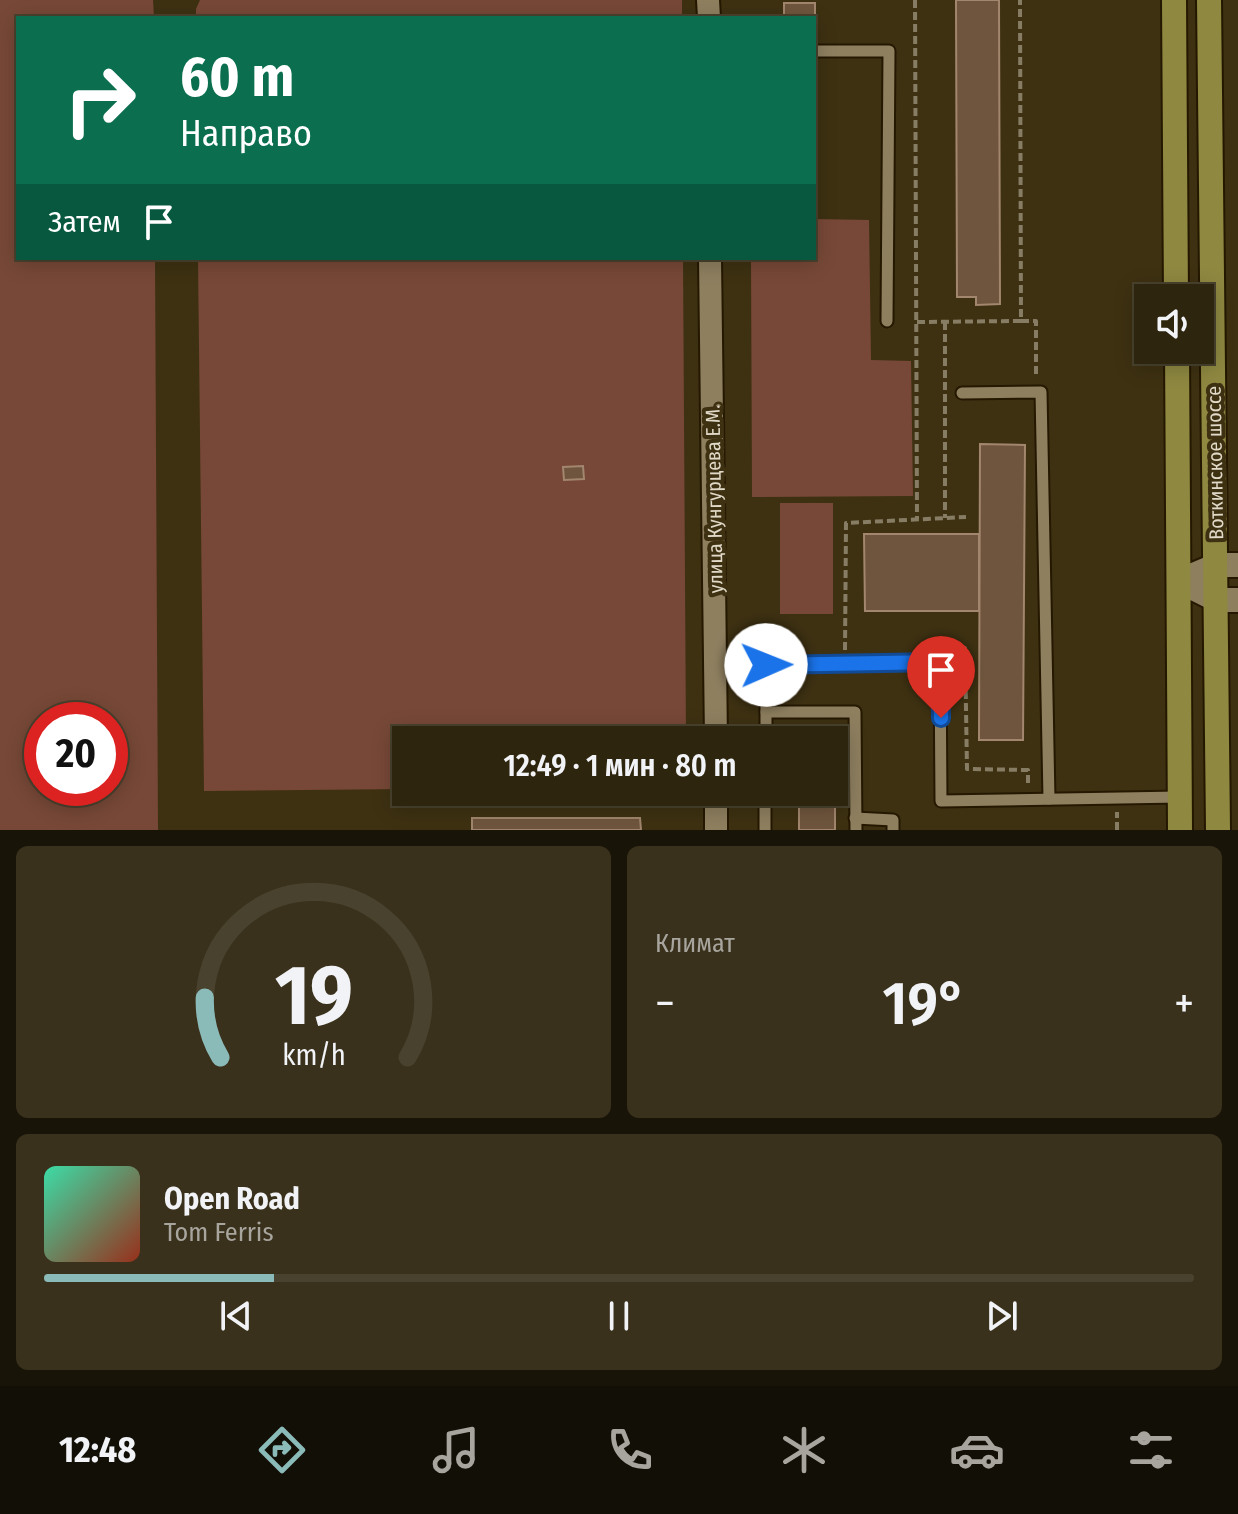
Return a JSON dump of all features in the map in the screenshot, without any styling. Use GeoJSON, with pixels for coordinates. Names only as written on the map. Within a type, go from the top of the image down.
{"type":"FeatureCollection","features":[{"type":"Feature","properties":{"kind":"main road"},"geometry":{"type":"LineString","coordinates":[[1174,0],[1176,284]]}},
{"type":"Feature","properties":{"kind":"main road","name":"Воткинское шоссе"},"geometry":{"type":"LineString","coordinates":[[1209,0],[1228,600],[1218,830]]}},
{"type":"Feature","properties":{"kind":"main road","name":"Воткинское шоссе"},"geometry":{"type":"LineString","coordinates":[[1177,364],[1180,830]]}},
{"type":"Feature","properties":{"kind":"main road"},"geometry":{"type":"LineString","coordinates":[[1179,581],[1227,565]]}},
{"type":"Feature","properties":{"kind":"main road"},"geometry":{"type":"LineString","coordinates":[[1179,581],[1228,600]]}},
{"type":"Feature","properties":{"kind":"street","name":"улица Кунгурцева Е.М."},"geometry":{"type":"LineString","coordinates":[[710,260],[716,726]]}},
{"type":"Feature","properties":{"kind":"street"},"geometry":{"type":"LineString","coordinates":[[716,806],[716,830]]}},
{"type":"Feature","properties":{"kind":"lane"},"geometry":{"type":"LineString","coordinates":[[816,51],[889,51],[887,321]]}},
{"type":"Feature","properties":{"kind":"lane"},"geometry":{"type":"LineString","coordinates":[[962,393],[1041,392],[1049,799]]}},
{"type":"Feature","properties":{"kind":"lane"},"geometry":{"type":"LineString","coordinates":[[716,658],[766,665],[940,662],[941,801],[1180,797]]}},
{"type":"Feature","properties":{"kind":"lane"},"geometry":{"type":"LineString","coordinates":[[766,665],[766,726]]}},
{"type":"Feature","properties":{"kind":"lane"},"geometry":{"type":"LineString","coordinates":[[766,712],[855,712],[856,824],[893,820],[893,830]]}},
{"type":"Feature","properties":{"kind":"lane"},"geometry":{"type":"LineString","coordinates":[[765,806],[765,830]]}},
{"type":"Feature","properties":{"kind":"path"},"geometry":{"type":"LineString","coordinates":[[915,0],[917,519]]}},
{"type":"Feature","properties":{"kind":"path"},"geometry":{"type":"LineString","coordinates":[[917,322],[1021,321],[1020,0]]}},
{"type":"Feature","properties":{"kind":"path"},"geometry":{"type":"LineString","coordinates":[[945,322],[945,518]]}},
{"type":"Feature","properties":{"kind":"path"},"geometry":{"type":"LineString","coordinates":[[845,652],[846,523],[966,517]]}},
{"type":"Feature","properties":{"kind":"path"},"geometry":{"type":"LineString","coordinates":[[935,649],[965,648],[967,769],[1028,770],[1029,800]]}},
{"type":"Feature","properties":{"kind":"shaded area"},"geometry":{"type":"Polygon","coordinates":[[[0,0],[153,0],[154,16],[16,16],[16,260],[155,260],[158,830],[0,830],[0,0]]]}},
{"type":"Feature","properties":{"kind":"shaded area"},"geometry":{"type":"Polygon","coordinates":[[[200,0],[682,0],[682,16],[196,16],[200,0]]]}},
{"type":"Feature","properties":{"kind":"shaded area"},"geometry":{"type":"Polygon","coordinates":[[[816,219],[869,220],[871,360],[911,361],[913,496],[752,497],[751,260],[816,260],[816,219]]]}},
{"type":"Feature","properties":{"kind":"shaded area"},"geometry":{"type":"Polygon","coordinates":[[[198,260],[683,260],[686,726],[392,726],[392,789],[204,791],[198,260]]]}},
{"type":"Feature","properties":{"kind":"shaded area"},"geometry":{"type":"Polygon","coordinates":[[[780,503],[833,503],[833,614],[780,614],[780,503]]]}},
{"type":"Feature","properties":{"kind":"building"},"geometry":{"type":"Polygon","coordinates":[[[956,0],[999,0],[1000,304],[976,305],[976,297],[957,297],[956,0]]]}},
{"type":"Feature","properties":{"kind":"building"},"geometry":{"type":"Polygon","coordinates":[[[784,3],[815,3],[815,16],[784,16],[784,3]]]}},
{"type":"Feature","properties":{"kind":"building"},"geometry":{"type":"Polygon","coordinates":[[[980,444],[1025,445],[1023,740],[979,740],[980,444]]]}},
{"type":"Feature","properties":{"kind":"building"},"geometry":{"type":"Polygon","coordinates":[[[583,466],[584,479],[564,480],[563,467],[583,466]]]}},
{"type":"Feature","properties":{"kind":"building"},"geometry":{"type":"Polygon","coordinates":[[[864,534],[979,534],[979,611],[865,611],[864,534]]]}},
{"type":"Feature","properties":{"kind":"building"},"geometry":{"type":"Polygon","coordinates":[[[799,806],[835,806],[835,830],[799,830],[799,806]]]}},
{"type":"Feature","properties":{"kind":"building"},"geometry":{"type":"Polygon","coordinates":[[[472,818],[640,818],[641,830],[472,830],[472,818]]]}},
{"type":"Feature","properties":{"kind":"route"},"geometry":{"type":"LineString","coordinates":[[766,665],[940,662],[941,718]]}}]}
